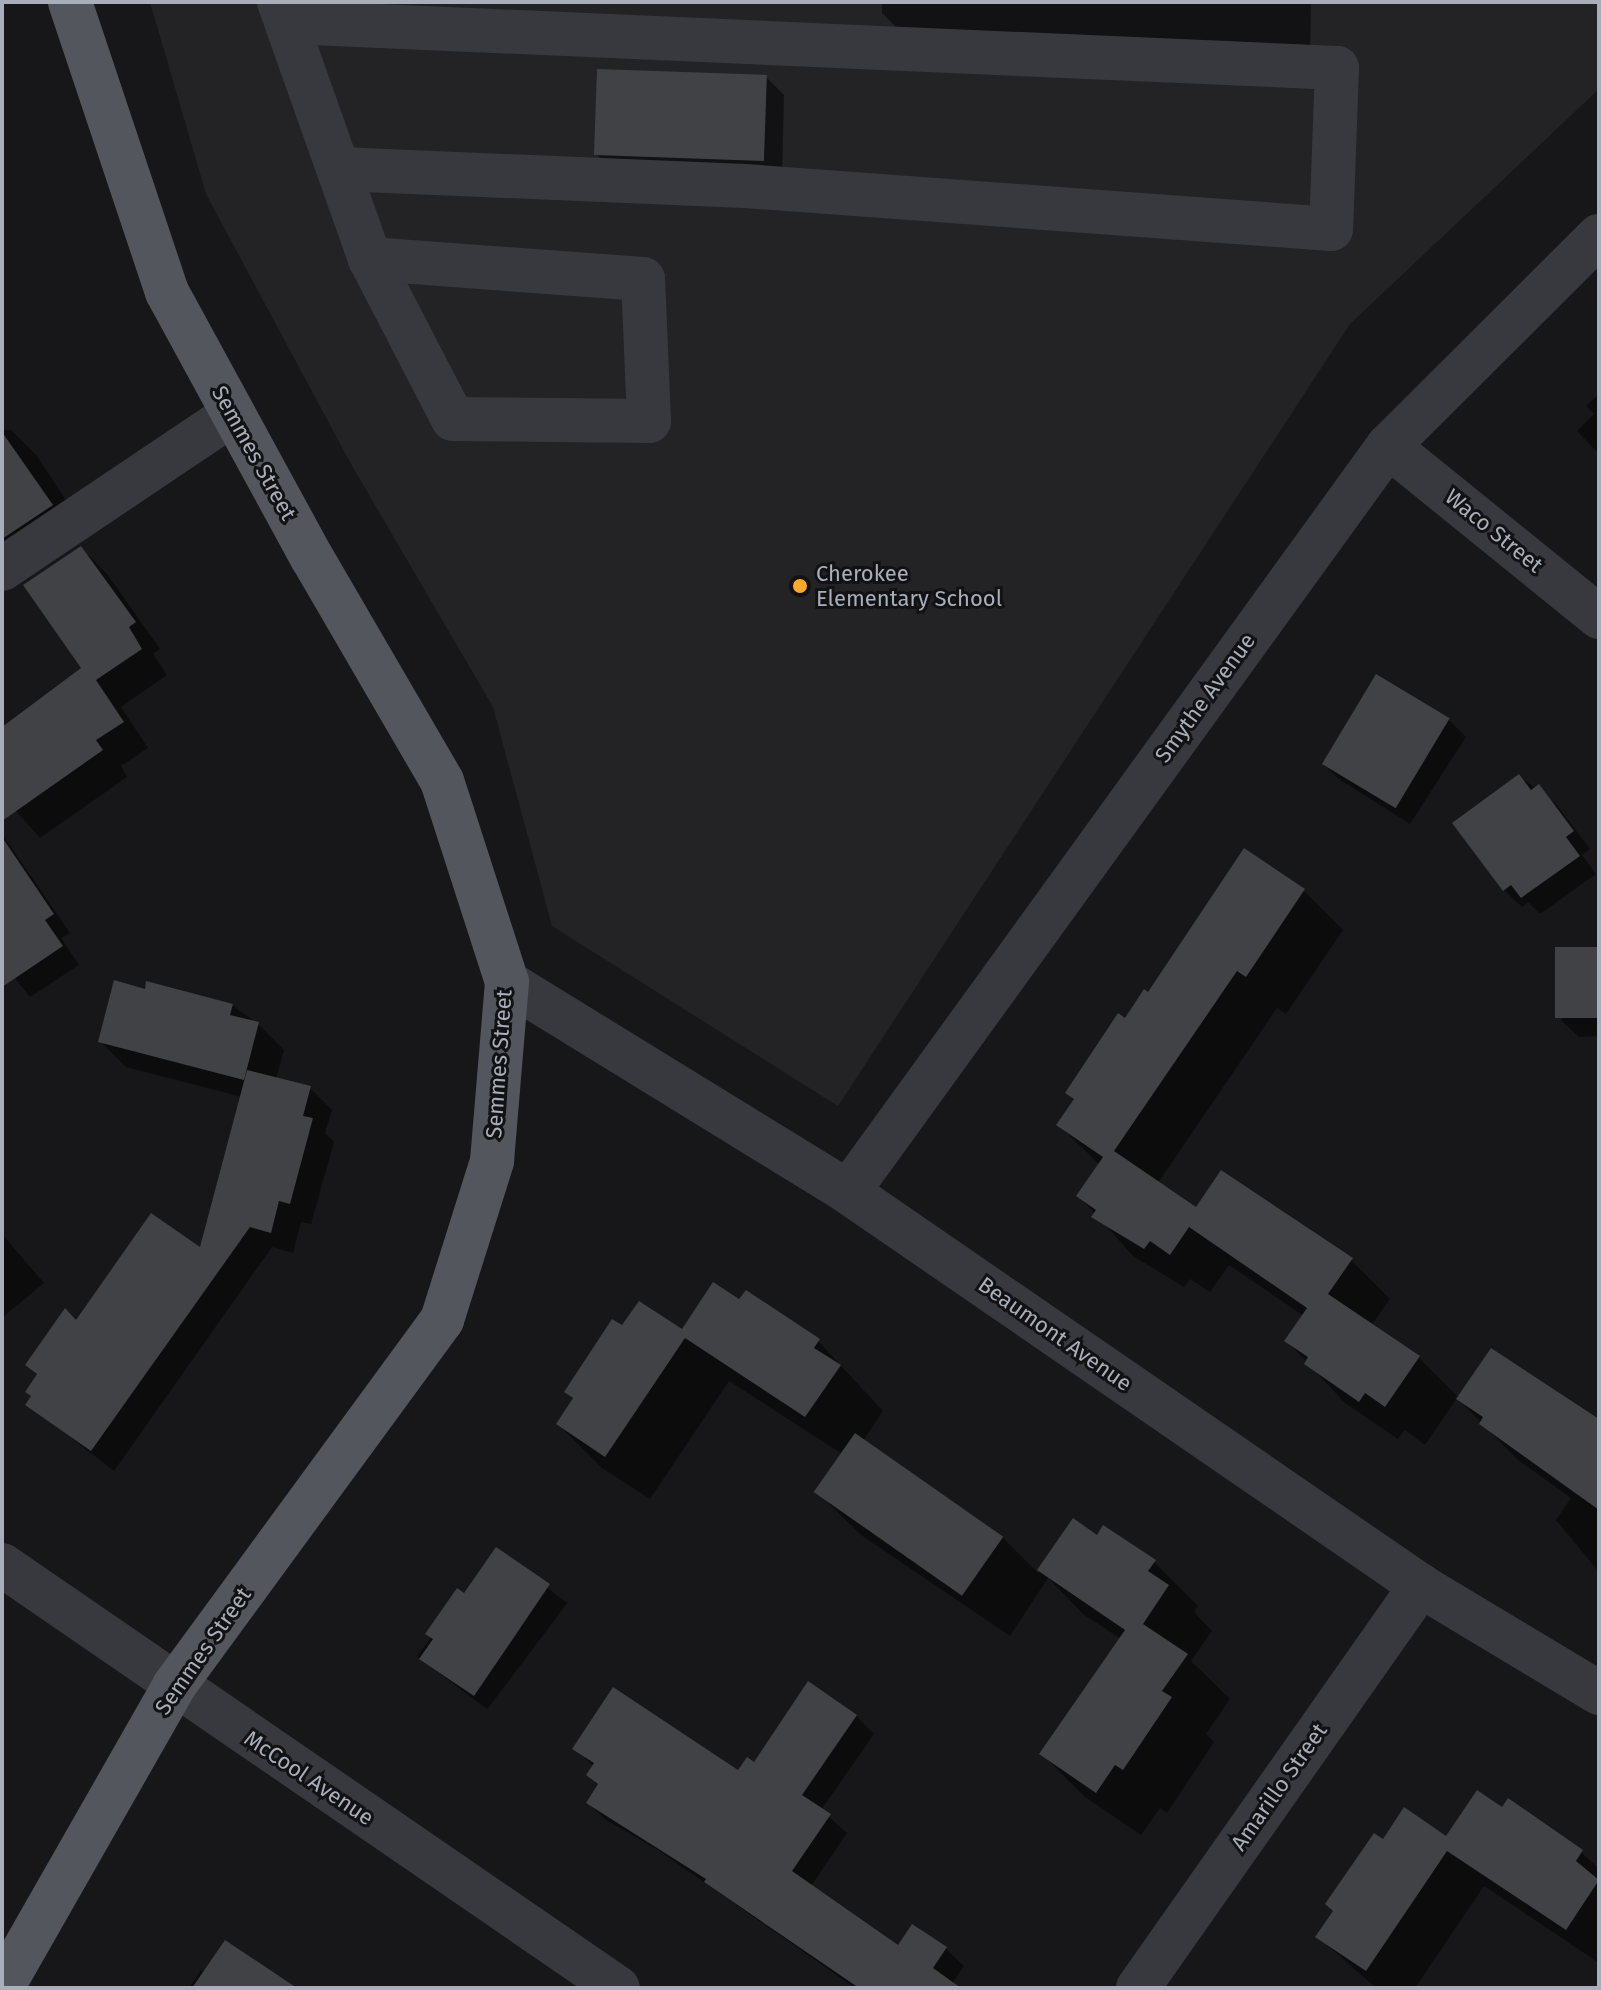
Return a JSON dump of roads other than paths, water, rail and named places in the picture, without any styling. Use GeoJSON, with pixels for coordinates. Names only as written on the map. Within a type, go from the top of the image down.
{"type":"FeatureCollection","features":[{"type":"Feature","properties":{"kind":"main road","name":"Semmes Street"},"geometry":{"type":"LineString","coordinates":[[2,1988],[174,1686],[442,1320],[492,1161],[507,982],[442,781],[167,292],[70,2]]}},
{"type":"Feature","properties":{"kind":"street"},"geometry":{"type":"LineString","coordinates":[[340,169],[745,186],[1331,229],[1337,68],[284,12],[370,259],[453,419],[649,421],[643,279],[370,259]]}},
{"type":"Feature","properties":{"kind":"street","name":"Smythe Avenue"},"geometry":{"type":"LineString","coordinates":[[848,1192],[1388,446],[1599,236]]}},
{"type":"Feature","properties":{"kind":"street"},"geometry":{"type":"LineString","coordinates":[[2,569],[233,414]]}},
{"type":"Feature","properties":{"kind":"street","name":"Waco Street"},"geometry":{"type":"LineString","coordinates":[[1388,446],[1599,617]]}},
{"type":"Feature","properties":{"kind":"street","name":"Beaumont Avenue"},"geometry":{"type":"LineString","coordinates":[[507,982],[848,1192],[1421,1586],[1599,1693]]}},
{"type":"Feature","properties":{"kind":"street","name":"McCool Avenue"},"geometry":{"type":"LineString","coordinates":[[2,1565],[618,1988]]}},
{"type":"Feature","properties":{"kind":"street","name":"Amarillo Street"},"geometry":{"type":"LineString","coordinates":[[1138,1988],[1421,1586]]}},
{"type":"Feature","properties":{"kind":"place","name":"Cherokee Elementary School"},"geometry":{"type":"Point","coordinates":[800,586]}}]}
